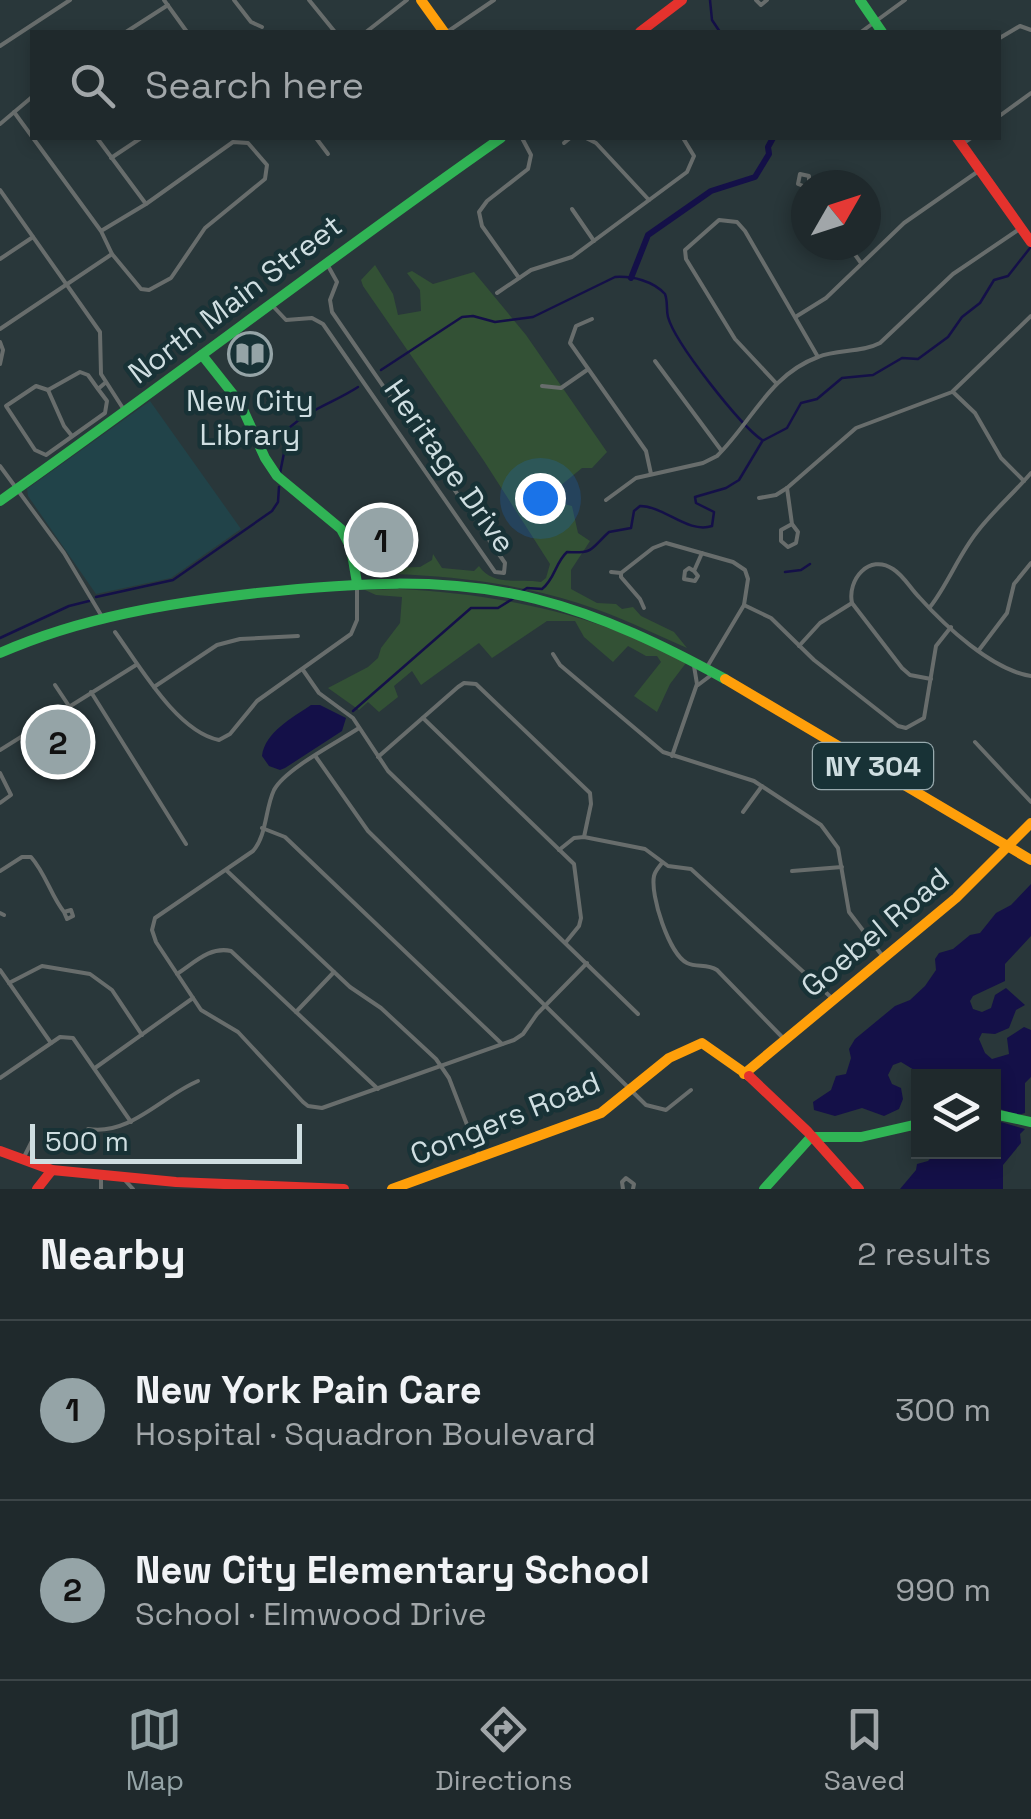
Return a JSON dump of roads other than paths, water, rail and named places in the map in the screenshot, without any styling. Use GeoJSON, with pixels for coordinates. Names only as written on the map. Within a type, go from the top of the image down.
{"type":"FeatureCollection","features":[{"type":"Feature","properties":{"kind":"street"},"geometry":{"type":"LineString","coordinates":[[0,46],[70,0]]}},
{"type":"Feature","properties":{"kind":"street"},"geometry":{"type":"LineString","coordinates":[[234,0],[251,22],[262,27]]}},
{"type":"Feature","properties":{"kind":"street"},"geometry":{"type":"LineString","coordinates":[[309,0],[333,30]]}},
{"type":"Feature","properties":{"kind":"street"},"geometry":{"type":"LineString","coordinates":[[369,30],[407,0]]}},
{"type":"Feature","properties":{"kind":"street"},"geometry":{"type":"LineString","coordinates":[[420,0],[443,30]]}},
{"type":"Feature","properties":{"kind":"street"},"geometry":{"type":"LineString","coordinates":[[448,30],[494,0]]}},
{"type":"Feature","properties":{"kind":"street"},"geometry":{"type":"LineString","coordinates":[[643,30],[682,0]]}},
{"type":"Feature","properties":{"kind":"street"},"geometry":{"type":"LineString","coordinates":[[756,0],[761,4],[768,0]]}},
{"type":"Feature","properties":{"kind":"street"},"geometry":{"type":"LineString","coordinates":[[860,0],[878,28],[905,0]]}},
{"type":"Feature","properties":{"kind":"street"},"geometry":{"type":"LineString","coordinates":[[129,30],[166,2],[186,30]]}},
{"type":"Feature","properties":{"kind":"street"},"geometry":{"type":"LineString","coordinates":[[1001,36],[1020,26],[1031,30]]}},
{"type":"Feature","properties":{"kind":"street"},"geometry":{"type":"LineString","coordinates":[[1001,115],[1031,93]]}},
{"type":"Feature","properties":{"kind":"street"},"geometry":{"type":"LineString","coordinates":[[0,124],[30,100]]}},
{"type":"Feature","properties":{"kind":"street"},"geometry":{"type":"LineString","coordinates":[[14,112],[30,134]]}},
{"type":"Feature","properties":{"kind":"street"},"geometry":{"type":"LineString","coordinates":[[35,140],[102,231],[112,254],[141,288],[149,290],[171,278],[205,228],[265,179],[267,165],[248,143],[233,142],[102,231]]}},
{"type":"Feature","properties":{"kind":"street"},"geometry":{"type":"LineString","coordinates":[[98,140],[146,204]]}},
{"type":"Feature","properties":{"kind":"street"},"geometry":{"type":"LineString","coordinates":[[111,158],[138,140]]}},
{"type":"Feature","properties":{"kind":"street"},"geometry":{"type":"LineString","coordinates":[[318,140],[328,154]]}},
{"type":"Feature","properties":{"kind":"street","name":"North Main Street"},"geometry":{"type":"LineString","coordinates":[[0,501],[126,413],[324,262],[498,140]]}},
{"type":"Feature","properties":{"kind":"street"},"geometry":{"type":"LineString","coordinates":[[519,278],[482,226],[478,212],[487,200],[530,166],[531,154],[523,140]]}},
{"type":"Feature","properties":{"kind":"street"},"geometry":{"type":"LineString","coordinates":[[564,143],[568,140]]}},
{"type":"Feature","properties":{"kind":"street"},"geometry":{"type":"LineString","coordinates":[[590,140],[650,200]]}},
{"type":"Feature","properties":{"kind":"street"},"geometry":{"type":"LineString","coordinates":[[496,294],[531,270],[572,257],[692,168],[694,156],[684,140]]}},
{"type":"Feature","properties":{"kind":"street"},"geometry":{"type":"LineString","coordinates":[[963,140],[1031,242]]}},
{"type":"Feature","properties":{"kind":"street"},"geometry":{"type":"LineString","coordinates":[[796,316],[826,298],[904,223],[980,170]]}},
{"type":"Feature","properties":{"kind":"street"},"geometry":{"type":"LineString","coordinates":[[0,190],[100,332],[100,366],[105,383],[126,413]]}},
{"type":"Feature","properties":{"kind":"street"},"geometry":{"type":"LineString","coordinates":[[572,209],[594,241]]}},
{"type":"Feature","properties":{"kind":"street"},"geometry":{"type":"LineString","coordinates":[[776,383],[735,339],[690,267],[685,250],[720,220],[737,222],[818,357]]}},
{"type":"Feature","properties":{"kind":"street"},"geometry":{"type":"LineString","coordinates":[[606,500],[628,482],[703,463],[722,452],[776,383],[818,357],[880,343],[954,274],[1021,228]]}},
{"type":"Feature","properties":{"kind":"street"},"geometry":{"type":"LineString","coordinates":[[0,259],[34,238]]}},
{"type":"Feature","properties":{"kind":"street"},"geometry":{"type":"LineString","coordinates":[[0,329],[112,254]]}},
{"type":"Feature","properties":{"kind":"street","name":"Heritage Drive"},"geometry":{"type":"LineString","coordinates":[[270,303],[286,320],[320,321],[494,572],[504,573],[505,563],[331,310],[337,280],[324,262]]}},
{"type":"Feature","properties":{"kind":"street"},"geometry":{"type":"LineString","coordinates":[[759,498],[787,488],[856,428],[952,392],[1031,316]]}},
{"type":"Feature","properties":{"kind":"street"},"geometry":{"type":"LineString","coordinates":[[592,319],[576,326],[570,343],[646,451],[652,474]]}},
{"type":"Feature","properties":{"kind":"street"},"geometry":{"type":"LineString","coordinates":[[0,342],[0,364]]}},
{"type":"Feature","properties":{"kind":"street"},"geometry":{"type":"LineString","coordinates":[[116,632],[174,712],[219,740],[230,734],[257,701],[352,634],[358,611],[357,583],[351,548],[344,534],[276,476],[240,404],[202,355]]}},
{"type":"Feature","properties":{"kind":"street"},"geometry":{"type":"LineString","coordinates":[[656,362],[722,452]]}},
{"type":"Feature","properties":{"kind":"street"},"geometry":{"type":"LineString","coordinates":[[542,386],[561,388],[586,370]]}},
{"type":"Feature","properties":{"kind":"street"},"geometry":{"type":"LineString","coordinates":[[48,390],[80,372],[88,375],[107,401],[105,412],[46,455],[40,454],[7,411],[8,401],[36,386],[48,390],[72,436]]}},
{"type":"Feature","properties":{"kind":"street"},"geometry":{"type":"LineString","coordinates":[[364,383],[375,375]]}},
{"type":"Feature","properties":{"kind":"street"},"geometry":{"type":"LineString","coordinates":[[98,389],[105,383]]}},
{"type":"Feature","properties":{"kind":"street"},"geometry":{"type":"LineString","coordinates":[[952,392],[975,413],[1001,458],[1024,481]]}},
{"type":"Feature","properties":{"kind":"street"},"geometry":{"type":"LineString","coordinates":[[423,468],[434,460]]}},
{"type":"Feature","properties":{"kind":"street"},"geometry":{"type":"LineString","coordinates":[[0,468],[64,553],[101,616]]}},
{"type":"Feature","properties":{"kind":"street"},"geometry":{"type":"LineString","coordinates":[[930,608],[979,529],[1031,473]]}},
{"type":"Feature","properties":{"kind":"street"},"geometry":{"type":"LineString","coordinates":[[787,488],[792,524]]}},
{"type":"Feature","properties":{"kind":"street"},"geometry":{"type":"LineString","coordinates":[[611,572],[621,573],[661,544],[740,566],[748,579],[744,604],[711,670],[695,688]]}},
{"type":"Feature","properties":{"kind":"street"},"geometry":{"type":"LineString","coordinates":[[694,571],[702,554]]}},
{"type":"Feature","properties":{"kind":"street"},"geometry":{"type":"LineString","coordinates":[[979,650],[1007,613],[1014,584],[1031,563]]}},
{"type":"Feature","properties":{"kind":"street"},"geometry":{"type":"LineString","coordinates":[[930,678],[910,675],[902,668],[852,602],[850,593],[856,576],[872,565],[897,571],[930,608],[1006,670],[1031,676]]}},
{"type":"Feature","properties":{"kind":"street"},"geometry":{"type":"LineString","coordinates":[[621,573],[620,577],[644,608]]}},
{"type":"Feature","properties":{"kind":"street","name":"NY 304"},"geometry":{"type":"LineString","coordinates":[[0,654],[49,632],[101,616],[357,583],[429,583],[518,595],[605,620],[687,656],[1031,860]]}},
{"type":"Feature","properties":{"kind":"street"},"geometry":{"type":"LineString","coordinates":[[799,646],[820,622],[852,602]]}},
{"type":"Feature","properties":{"kind":"street"},"geometry":{"type":"LineString","coordinates":[[744,604],[771,618],[799,646],[898,726],[917,724],[924,718],[936,646],[952,627]]}},
{"type":"Feature","properties":{"kind":"street"},"geometry":{"type":"LineString","coordinates":[[154,687],[217,645],[240,639],[298,636]]}},
{"type":"Feature","properties":{"kind":"street"},"geometry":{"type":"LineString","coordinates":[[553,654],[560,665],[656,747],[672,756],[746,778],[828,832],[838,848],[849,912],[884,958]]}},
{"type":"Feature","properties":{"kind":"street"},"geometry":{"type":"LineString","coordinates":[[672,756],[698,674],[687,656]]}},
{"type":"Feature","properties":{"kind":"street"},"geometry":{"type":"LineString","coordinates":[[0,750],[138,664]]}},
{"type":"Feature","properties":{"kind":"street"},"geometry":{"type":"LineString","coordinates":[[302,670],[319,694],[350,715],[378,757],[638,1014]]}},
{"type":"Feature","properties":{"kind":"street"},"geometry":{"type":"LineString","coordinates":[[378,757],[470,682],[481,688],[590,793],[592,804],[584,837]]}},
{"type":"Feature","properties":{"kind":"street"},"geometry":{"type":"LineString","coordinates":[[55,686],[68,706]]}},
{"type":"Feature","properties":{"kind":"street"},"geometry":{"type":"LineString","coordinates":[[92,692],[186,844]]}},
{"type":"Feature","properties":{"kind":"street"},"geometry":{"type":"LineString","coordinates":[[424,718],[575,867],[580,926],[566,942]]}},
{"type":"Feature","properties":{"kind":"street"},"geometry":{"type":"LineString","coordinates":[[359,728],[279,782],[258,846],[156,918],[153,936],[206,1014],[244,1037],[308,1106],[329,1107],[524,1034],[587,963]]}},
{"type":"Feature","properties":{"kind":"street"},"geometry":{"type":"LineString","coordinates":[[975,742],[1031,802]]}},
{"type":"Feature","properties":{"kind":"street"},"geometry":{"type":"LineString","coordinates":[[316,757],[368,831],[646,1106],[661,1110],[671,1107],[691,1090]]}},
{"type":"Feature","properties":{"kind":"street"},"geometry":{"type":"LineString","coordinates":[[0,773],[11,795],[0,803]]}},
{"type":"Feature","properties":{"kind":"street"},"geometry":{"type":"LineString","coordinates":[[743,812],[762,786]]}},
{"type":"Feature","properties":{"kind":"street","name":"Goebel Road"},"geometry":{"type":"LineString","coordinates":[[744,1074],[956,898],[1031,824]]}},
{"type":"Feature","properties":{"kind":"street"},"geometry":{"type":"LineString","coordinates":[[262,828],[285,837],[502,1044]]}},
{"type":"Feature","properties":{"kind":"street"},"geometry":{"type":"LineString","coordinates":[[559,850],[574,838],[584,837],[644,849],[662,863],[691,870],[834,1000]]}},
{"type":"Feature","properties":{"kind":"street"},"geometry":{"type":"LineString","coordinates":[[0,871],[22,857],[31,857],[64,912]]}},
{"type":"Feature","properties":{"kind":"street"},"geometry":{"type":"LineString","coordinates":[[662,863],[654,883],[660,918],[673,946],[686,962],[706,964],[717,970],[784,1040]]}},
{"type":"Feature","properties":{"kind":"street"},"geometry":{"type":"LineString","coordinates":[[792,871],[842,867]]}},
{"type":"Feature","properties":{"kind":"street"},"geometry":{"type":"LineString","coordinates":[[226,870],[442,1066],[479,1156]]}},
{"type":"Feature","properties":{"kind":"street"},"geometry":{"type":"LineString","coordinates":[[177,974],[210,952],[231,950],[378,1089]]}},
{"type":"Feature","properties":{"kind":"street"},"geometry":{"type":"LineString","coordinates":[[10,983],[42,966],[90,974],[112,990],[142,1035]]}},
{"type":"Feature","properties":{"kind":"street"},"geometry":{"type":"LineString","coordinates":[[0,970],[51,1044]]}},
{"type":"Feature","properties":{"kind":"street"},"geometry":{"type":"LineString","coordinates":[[296,1012],[334,972]]}},
{"type":"Feature","properties":{"kind":"street"},"geometry":{"type":"LineString","coordinates":[[95,1068],[192,998]]}},
{"type":"Feature","properties":{"kind":"street"},"geometry":{"type":"LineString","coordinates":[[1,1076],[66,1036],[73,1038],[131,1122]]}},
{"type":"Feature","properties":{"kind":"street","name":"Congers Road"},"geometry":{"type":"LineString","coordinates":[[392,1189],[602,1112],[669,1058],[696,1043],[712,1046],[744,1074],[859,1189]]}},
{"type":"Feature","properties":{"kind":"street"},"geometry":{"type":"LineString","coordinates":[[88,1130],[131,1122],[198,1082]]}},
{"type":"Feature","properties":{"kind":"street"},"geometry":{"type":"LineString","coordinates":[[1001,1116],[1031,1122]]}},
{"type":"Feature","properties":{"kind":"street"},"geometry":{"type":"LineString","coordinates":[[764,1189],[811,1137],[861,1137],[911,1126]]}},
{"type":"Feature","properties":{"kind":"street"},"geometry":{"type":"LineString","coordinates":[[22,1161],[33,1139]]}},
{"type":"Feature","properties":{"kind":"street"},"geometry":{"type":"LineString","coordinates":[[0,1151],[52,1170],[122,1178],[344,1189]]}},
{"type":"Feature","properties":{"kind":"street"},"geometry":{"type":"LineString","coordinates":[[37,1189],[52,1170]]}},
{"type":"Feature","properties":{"kind":"street"},"geometry":{"type":"LineString","coordinates":[[101,1175],[101,1189]]}},
{"type":"Feature","properties":{"kind":"street"},"geometry":{"type":"LineString","coordinates":[[122,1178],[133,1189]]}},
{"type":"Feature","properties":{"kind":"street"},"geometry":{"type":"LineString","coordinates":[[623,1189],[626,1178],[634,1184],[633,1189]]}},
{"type":"Feature","properties":{"kind":"waterway"},"geometry":{"type":"LineString","coordinates":[[710,0],[712,20],[719,30]]}},
{"type":"Feature","properties":{"kind":"waterway"},"geometry":{"type":"LineString","coordinates":[[631,278],[648,235],[711,191],[755,177],[769,154],[772,140]]}},
{"type":"Feature","properties":{"kind":"waterway"},"geometry":{"type":"LineString","coordinates":[[764,440],[787,428],[801,403],[817,399],[842,378],[873,375],[902,358],[918,359],[948,337],[962,317],[980,303],[994,280],[1008,276],[1030,248]]}},
{"type":"Feature","properties":{"kind":"waterway"},"geometry":{"type":"LineString","coordinates":[[381,370],[462,317],[495,322],[533,317],[615,277],[636,279],[665,294],[668,317],[683,345],[724,401],[762,440]]}},
{"type":"Feature","properties":{"kind":"waterway"},"geometry":{"type":"LineString","coordinates":[[280,473],[289,428],[358,387]]}},
{"type":"Feature","properties":{"kind":"waterway"},"geometry":{"type":"LineString","coordinates":[[519,593],[527,588],[542,589],[567,552],[588,551],[609,532],[631,528],[634,511],[640,506],[694,526],[712,526],[714,512],[696,503],[695,497],[739,480],[763,440]]}},
{"type":"Feature","properties":{"kind":"waterway"},"geometry":{"type":"LineString","coordinates":[[96,597],[173,580],[272,511],[278,502],[279,487]]}},
{"type":"Feature","properties":{"kind":"waterway"},"geometry":{"type":"LineString","coordinates":[[785,572],[810,564]]}},
{"type":"Feature","properties":{"kind":"waterway"},"geometry":{"type":"LineString","coordinates":[[353,711],[471,608],[498,608],[514,598]]}},
{"type":"Feature","properties":{"kind":"waterway"},"geometry":{"type":"LineString","coordinates":[[0,638],[69,606],[89,601]]}},
{"type":"Feature","properties":{"kind":"place","name":"New City Library"},"geometry":{"type":"Point","coordinates":[250,354]}},
{"type":"Feature","properties":{"kind":"place","name":"New York Pain Care"},"geometry":{"type":"Point","coordinates":[381,540]}},
{"type":"Feature","properties":{"kind":"place","name":"New City Elementary School"},"geometry":{"type":"Point","coordinates":[58,742]}}]}
